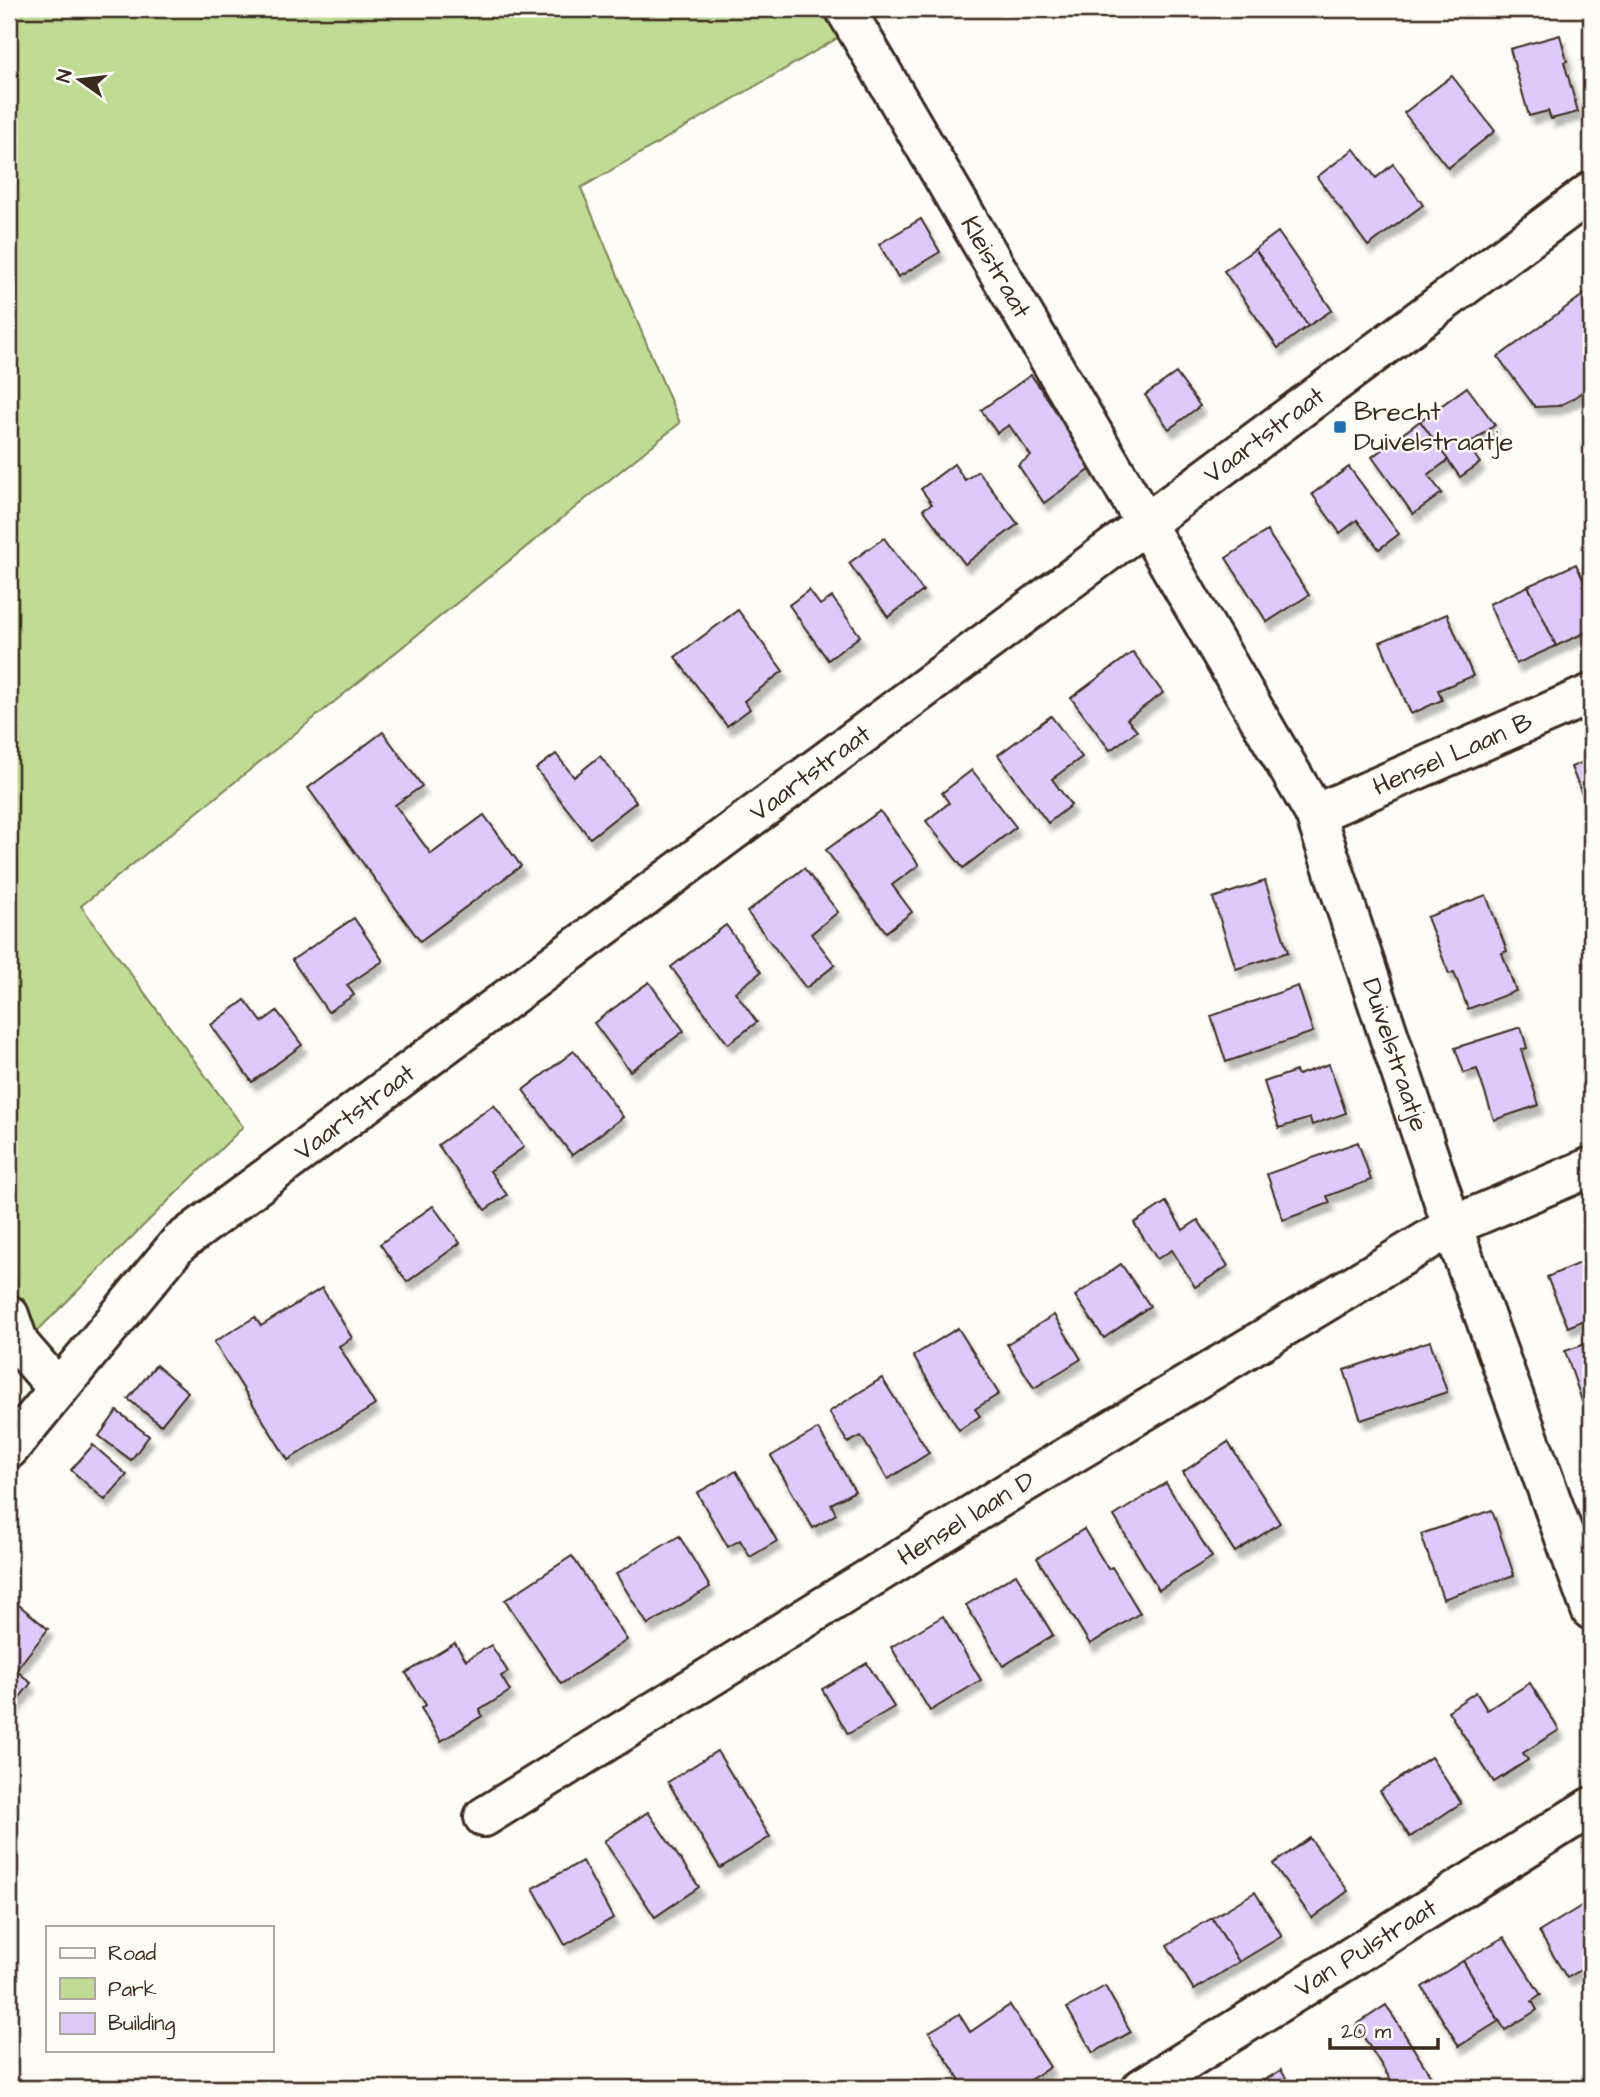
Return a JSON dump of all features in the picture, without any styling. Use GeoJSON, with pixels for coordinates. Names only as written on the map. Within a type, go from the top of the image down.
{"type":"FeatureCollection","features":[{"type":"Feature","properties":{"kind":"street","name":"Kleistraat"},"geometry":{"type":"LineString","coordinates":[[845,9],[1147,524]]}},
{"type":"Feature","properties":{"kind":"street","name":"Vaartstraat"},"geometry":{"type":"LineString","coordinates":[[9,1449],[179,1243],[1591,192]]}},
{"type":"Feature","properties":{"kind":"street","name":"Duivelstraatje"},"geometry":{"type":"LineString","coordinates":[[1147,524],[1314,814],[1452,1226],[1591,1610]]}},
{"type":"Feature","properties":{"kind":"street","name":"Hensel Laan B"},"geometry":{"type":"LineString","coordinates":[[1314,814],[1591,694]]}},
{"type":"Feature","properties":{"kind":"street","name":"Hensel laan D"},"geometry":{"type":"LineString","coordinates":[[484,1817],[1012,1490],[1452,1226],[1591,1167]]}},
{"type":"Feature","properties":{"kind":"street"},"geometry":{"type":"LineString","coordinates":[[9,1315],[19,1344],[58,1389]]}},
{"type":"Feature","properties":{"kind":"street","name":"Van Pulstraat"},"geometry":{"type":"LineString","coordinates":[[1142,2088],[1591,1807]]}},
{"type":"Feature","properties":{"kind":"green space"},"geometry":{"type":"Polygon","coordinates":[[[9,9],[828,9],[843,35],[581,188],[680,423],[81,906],[243,1127],[24,1344],[9,1225],[9,9]]]}},
{"type":"Feature","properties":{"kind":"building"},"geometry":{"type":"Polygon","coordinates":[[[1560,35],[1567,61],[1564,62],[1578,112],[1551,119],[1548,111],[1529,116],[1510,49],[1560,35]]]}},
{"type":"Feature","properties":{"kind":"building"},"geometry":{"type":"Polygon","coordinates":[[[1452,76],[1495,131],[1448,168],[1404,113],[1452,76]]]}},
{"type":"Feature","properties":{"kind":"building"},"geometry":{"type":"Polygon","coordinates":[[[1354,149],[1376,178],[1393,164],[1423,205],[1368,246],[1317,177],[1354,149]]]}},
{"type":"Feature","properties":{"kind":"building"},"geometry":{"type":"Polygon","coordinates":[[[921,219],[940,252],[898,277],[879,244],[921,219]]]}},
{"type":"Feature","properties":{"kind":"building"},"geometry":{"type":"Polygon","coordinates":[[[1278,232],[1332,310],[1308,326],[1255,249],[1278,232]]]}},
{"type":"Feature","properties":{"kind":"building"},"geometry":{"type":"Polygon","coordinates":[[[1255,249],[1308,326],[1278,348],[1224,271],[1255,249]]]}},
{"type":"Feature","properties":{"kind":"building"},"geometry":{"type":"Polygon","coordinates":[[[1590,290],[1591,385],[1558,406],[1535,407],[1498,357],[1590,290]]]}},
{"type":"Feature","properties":{"kind":"building"},"geometry":{"type":"Polygon","coordinates":[[[1176,373],[1200,406],[1169,429],[1145,395],[1176,373]]]}},
{"type":"Feature","properties":{"kind":"building"},"geometry":{"type":"Polygon","coordinates":[[[1031,375],[1095,466],[1044,503],[1018,465],[1031,456],[1009,425],[997,433],[981,410],[1031,375]]]}},
{"type":"Feature","properties":{"kind":"building"},"geometry":{"type":"Polygon","coordinates":[[[1467,387],[1495,425],[1468,445],[1480,463],[1460,477],[1420,421],[1467,387]]]}},
{"type":"Feature","properties":{"kind":"building"},"geometry":{"type":"Polygon","coordinates":[[[1420,421],[1448,460],[1428,475],[1442,493],[1413,514],[1372,457],[1420,421]]]}},
{"type":"Feature","properties":{"kind":"building"},"geometry":{"type":"Polygon","coordinates":[[[954,464],[965,480],[978,471],[1018,524],[965,564],[923,509],[932,504],[921,489],[954,464]]]}},
{"type":"Feature","properties":{"kind":"building"},"geometry":{"type":"Polygon","coordinates":[[[1349,467],[1399,534],[1379,549],[1357,520],[1340,533],[1312,494],[1349,467]]]}},
{"type":"Feature","properties":{"kind":"building"},"geometry":{"type":"Polygon","coordinates":[[[1267,531],[1309,595],[1267,622],[1226,558],[1267,531]]]}},
{"type":"Feature","properties":{"kind":"building"},"geometry":{"type":"Polygon","coordinates":[[[884,538],[923,591],[888,617],[849,563],[884,538]]]}},
{"type":"Feature","properties":{"kind":"building"},"geometry":{"type":"Polygon","coordinates":[[[1576,564],[1591,597],[1591,630],[1556,646],[1528,586],[1576,564]]]}},
{"type":"Feature","properties":{"kind":"building"},"geometry":{"type":"Polygon","coordinates":[[[1528,586],[1556,646],[1516,664],[1489,604],[1528,586]]]}},
{"type":"Feature","properties":{"kind":"building"},"geometry":{"type":"Polygon","coordinates":[[[809,590],[820,605],[832,597],[860,636],[828,660],[789,605],[809,590]]]}},
{"type":"Feature","properties":{"kind":"building"},"geometry":{"type":"Polygon","coordinates":[[[738,610],[783,671],[744,701],[750,709],[727,726],[675,657],[738,610]]]}},
{"type":"Feature","properties":{"kind":"building"},"geometry":{"type":"Polygon","coordinates":[[[1447,614],[1473,676],[1438,690],[1442,700],[1411,714],[1380,642],[1447,614]]]}},
{"type":"Feature","properties":{"kind":"building"},"geometry":{"type":"Polygon","coordinates":[[[1133,652],[1163,693],[1127,719],[1137,731],[1110,750],[1071,698],[1133,652]]]}},
{"type":"Feature","properties":{"kind":"building"},"geometry":{"type":"Polygon","coordinates":[[[1051,716],[1082,757],[1052,779],[1071,805],[1048,823],[998,755],[1051,716]]]}},
{"type":"Feature","properties":{"kind":"building"},"geometry":{"type":"Polygon","coordinates":[[[383,732],[422,786],[395,805],[431,854],[484,815],[521,866],[420,941],[308,788],[383,732]]]}},
{"type":"Feature","properties":{"kind":"building"},"geometry":{"type":"Polygon","coordinates":[[[556,754],[574,777],[600,756],[636,802],[590,838],[536,769],[556,754]]]}},
{"type":"Feature","properties":{"kind":"building"},"geometry":{"type":"Polygon","coordinates":[[[1591,759],[1591,816],[1571,767],[1591,759]]]}},
{"type":"Feature","properties":{"kind":"building"},"geometry":{"type":"Polygon","coordinates":[[[972,770],[1016,827],[963,868],[926,821],[949,803],[942,793],[972,770]]]}},
{"type":"Feature","properties":{"kind":"building"},"geometry":{"type":"Polygon","coordinates":[[[880,811],[919,865],[892,885],[912,912],[886,932],[826,850],[880,811]]]}},
{"type":"Feature","properties":{"kind":"building"},"geometry":{"type":"Polygon","coordinates":[[[804,868],[838,912],[811,934],[835,965],[806,988],[747,912],[804,868]]]}},
{"type":"Feature","properties":{"kind":"building"},"geometry":{"type":"Polygon","coordinates":[[[1265,881],[1288,952],[1236,969],[1213,898],[1265,881]]]}},
{"type":"Feature","properties":{"kind":"building"},"geometry":{"type":"Polygon","coordinates":[[[1486,895],[1507,951],[1502,953],[1516,991],[1468,1009],[1454,972],[1449,974],[1427,917],[1486,895]]]}},
{"type":"Feature","properties":{"kind":"building"},"geometry":{"type":"Polygon","coordinates":[[[354,918],[383,961],[347,985],[354,995],[328,1012],[292,960],[354,918]]]}},
{"type":"Feature","properties":{"kind":"building"},"geometry":{"type":"Polygon","coordinates":[[[726,925],[761,972],[735,992],[757,1022],[728,1044],[671,967],[726,925]]]}},
{"type":"Feature","properties":{"kind":"building"},"geometry":{"type":"Polygon","coordinates":[[[649,982],[684,1031],[630,1071],[594,1023],[649,982]]]}},
{"type":"Feature","properties":{"kind":"building"},"geometry":{"type":"Polygon","coordinates":[[[1298,986],[1313,1032],[1226,1062],[1211,1016],[1298,986]]]}},
{"type":"Feature","properties":{"kind":"building"},"geometry":{"type":"Polygon","coordinates":[[[245,1000],[262,1022],[277,1011],[302,1045],[252,1082],[211,1025],[245,1000]]]}},
{"type":"Feature","properties":{"kind":"building"},"geometry":{"type":"Polygon","coordinates":[[[1521,1027],[1527,1048],[1521,1050],[1539,1105],[1494,1120],[1477,1069],[1464,1073],[1455,1048],[1521,1027]]]}},
{"type":"Feature","properties":{"kind":"building"},"geometry":{"type":"Polygon","coordinates":[[[574,1051],[623,1117],[572,1155],[523,1090],[574,1051]]]}},
{"type":"Feature","properties":{"kind":"building"},"geometry":{"type":"Polygon","coordinates":[[[1329,1064],[1346,1113],[1312,1125],[1310,1118],[1279,1128],[1264,1082],[1296,1071],[1298,1075],[1329,1064]]]}},
{"type":"Feature","properties":{"kind":"building"},"geometry":{"type":"Polygon","coordinates":[[[494,1105],[524,1147],[490,1171],[507,1195],[485,1210],[438,1145],[494,1105]]]}},
{"type":"Feature","properties":{"kind":"building"},"geometry":{"type":"Polygon","coordinates":[[[1358,1142],[1371,1180],[1327,1196],[1330,1203],[1283,1220],[1267,1174],[1358,1142]]]}},
{"type":"Feature","properties":{"kind":"building"},"geometry":{"type":"Polygon","coordinates":[[[1166,1202],[1183,1230],[1198,1220],[1228,1266],[1195,1287],[1172,1250],[1157,1259],[1134,1223],[1166,1202]]]}},
{"type":"Feature","properties":{"kind":"building"},"geometry":{"type":"Polygon","coordinates":[[[433,1206],[460,1243],[407,1282],[380,1244],[433,1206]]]}},
{"type":"Feature","properties":{"kind":"building"},"geometry":{"type":"Polygon","coordinates":[[[1591,1258],[1591,1317],[1568,1327],[1547,1277],[1591,1258]]]}},
{"type":"Feature","properties":{"kind":"building"},"geometry":{"type":"Polygon","coordinates":[[[1121,1264],[1150,1306],[1104,1338],[1075,1296],[1121,1264]]]}},
{"type":"Feature","properties":{"kind":"building"},"geometry":{"type":"Polygon","coordinates":[[[322,1288],[352,1338],[339,1346],[375,1405],[288,1460],[214,1342],[255,1317],[261,1326],[322,1288]]]}},
{"type":"Feature","properties":{"kind":"building"},"geometry":{"type":"Polygon","coordinates":[[[1054,1315],[1081,1359],[1034,1388],[1007,1344],[1054,1315]]]}},
{"type":"Feature","properties":{"kind":"building"},"geometry":{"type":"Polygon","coordinates":[[[958,1328],[999,1394],[975,1409],[980,1416],[959,1430],[913,1356],[958,1328]]]}},
{"type":"Feature","properties":{"kind":"building"},"geometry":{"type":"Polygon","coordinates":[[[1430,1341],[1447,1392],[1361,1420],[1344,1370],[1430,1341]]]}},
{"type":"Feature","properties":{"kind":"building"},"geometry":{"type":"Polygon","coordinates":[[[1591,1342],[1591,1394],[1581,1398],[1565,1351],[1591,1342]]]}},
{"type":"Feature","properties":{"kind":"building"},"geometry":{"type":"Polygon","coordinates":[[[156,1365],[188,1392],[161,1425],[128,1399],[156,1365]]]}},
{"type":"Feature","properties":{"kind":"building"},"geometry":{"type":"Polygon","coordinates":[[[882,1378],[929,1453],[888,1479],[861,1436],[848,1443],[829,1412],[882,1378]]]}},
{"type":"Feature","properties":{"kind":"building"},"geometry":{"type":"Polygon","coordinates":[[[1591,1394],[1591,1429],[1581,1398],[1591,1394]]]}},
{"type":"Feature","properties":{"kind":"building"},"geometry":{"type":"Polygon","coordinates":[[[117,1411],[149,1436],[131,1460],[99,1436],[117,1411]]]}},
{"type":"Feature","properties":{"kind":"building"},"geometry":{"type":"Polygon","coordinates":[[[818,1429],[855,1491],[831,1504],[836,1514],[813,1528],[771,1456],[818,1429]]]}},
{"type":"Feature","properties":{"kind":"building"},"geometry":{"type":"Polygon","coordinates":[[[1228,1442],[1280,1523],[1235,1552],[1183,1472],[1228,1442]]]}},
{"type":"Feature","properties":{"kind":"building"},"geometry":{"type":"Polygon","coordinates":[[[93,1445],[127,1475],[105,1500],[71,1470],[93,1445]]]}},
{"type":"Feature","properties":{"kind":"building"},"geometry":{"type":"Polygon","coordinates":[[[736,1471],[777,1541],[750,1557],[740,1540],[728,1547],[697,1493],[736,1471]]]}},
{"type":"Feature","properties":{"kind":"building"},"geometry":{"type":"Polygon","coordinates":[[[1166,1483],[1212,1557],[1159,1590],[1114,1516],[1166,1483]]]}},
{"type":"Feature","properties":{"kind":"building"},"geometry":{"type":"Polygon","coordinates":[[[1492,1510],[1514,1575],[1443,1599],[1421,1534],[1492,1510]]]}},
{"type":"Feature","properties":{"kind":"building"},"geometry":{"type":"Polygon","coordinates":[[[1084,1529],[1108,1569],[1112,1567],[1140,1613],[1090,1644],[1037,1558],[1084,1529]]]}},
{"type":"Feature","properties":{"kind":"building"},"geometry":{"type":"Polygon","coordinates":[[[679,1536],[710,1587],[648,1625],[616,1574],[679,1536]]]}},
{"type":"Feature","properties":{"kind":"building"},"geometry":{"type":"Polygon","coordinates":[[[572,1556],[627,1640],[561,1684],[505,1600],[572,1556]]]}},
{"type":"Feature","properties":{"kind":"building"},"geometry":{"type":"Polygon","coordinates":[[[1016,1574],[1053,1635],[1003,1666],[966,1605],[1016,1574]]]}},
{"type":"Feature","properties":{"kind":"building"},"geometry":{"type":"Polygon","coordinates":[[[9,1597],[48,1629],[16,1670],[31,1683],[9,1711],[9,1597]]]}},
{"type":"Feature","properties":{"kind":"building"},"geometry":{"type":"Polygon","coordinates":[[[943,1616],[981,1680],[930,1711],[891,1647],[943,1616]]]}},
{"type":"Feature","properties":{"kind":"building"},"geometry":{"type":"Polygon","coordinates":[[[455,1643],[466,1660],[491,1645],[508,1672],[501,1676],[510,1691],[480,1710],[482,1716],[441,1741],[421,1708],[426,1705],[406,1673],[455,1643]]]}},
{"type":"Feature","properties":{"kind":"building"},"geometry":{"type":"Polygon","coordinates":[[[867,1663],[894,1707],[848,1734],[822,1689],[867,1663]]]}},
{"type":"Feature","properties":{"kind":"building"},"geometry":{"type":"Polygon","coordinates":[[[1530,1683],[1559,1730],[1523,1753],[1528,1760],[1494,1782],[1448,1711],[1476,1692],[1487,1710],[1530,1683]]]}},
{"type":"Feature","properties":{"kind":"building"},"geometry":{"type":"Polygon","coordinates":[[[717,1751],[770,1837],[720,1868],[668,1782],[717,1751]]]}},
{"type":"Feature","properties":{"kind":"building"},"geometry":{"type":"Polygon","coordinates":[[[1431,1757],[1461,1803],[1410,1837],[1380,1791],[1431,1757]]]}},
{"type":"Feature","properties":{"kind":"building"},"geometry":{"type":"Polygon","coordinates":[[[648,1812],[699,1887],[655,1917],[604,1841],[648,1812]]]}},
{"type":"Feature","properties":{"kind":"building"},"geometry":{"type":"Polygon","coordinates":[[[1310,1838],[1348,1891],[1312,1918],[1273,1864],[1310,1838]]]}},
{"type":"Feature","properties":{"kind":"building"},"geometry":{"type":"Polygon","coordinates":[[[582,1861],[613,1918],[565,1945],[533,1888],[582,1861]]]}},
{"type":"Feature","properties":{"kind":"building"},"geometry":{"type":"Polygon","coordinates":[[[1255,1892],[1282,1936],[1239,1962],[1212,1918],[1255,1892]]]}},
{"type":"Feature","properties":{"kind":"building"},"geometry":{"type":"Polygon","coordinates":[[[1591,1900],[1591,1964],[1567,1978],[1539,1932],[1591,1900]]]}},
{"type":"Feature","properties":{"kind":"building"},"geometry":{"type":"Polygon","coordinates":[[[1212,1918],[1239,1962],[1194,1990],[1167,1945],[1212,1918]]]}},
{"type":"Feature","properties":{"kind":"building"},"geometry":{"type":"Polygon","coordinates":[[[1504,1937],[1541,1995],[1532,2001],[1537,2010],[1505,2030],[1463,1961],[1504,1937]]]}},
{"type":"Feature","properties":{"kind":"building"},"geometry":{"type":"Polygon","coordinates":[[[1463,1961],[1499,2021],[1459,2046],[1422,1987],[1463,1961]]]}},
{"type":"Feature","properties":{"kind":"building"},"geometry":{"type":"Polygon","coordinates":[[[1105,1986],[1131,2032],[1093,2053],[1067,2008],[1105,1986]]]}},
{"type":"Feature","properties":{"kind":"building"},"geometry":{"type":"Polygon","coordinates":[[[1010,2005],[1050,2067],[1017,2088],[965,2088],[929,2032],[959,2014],[970,2032],[1010,2005]]]}},
{"type":"Feature","properties":{"kind":"building"},"geometry":{"type":"Polygon","coordinates":[[[1386,2005],[1434,2081],[1423,2088],[1396,2088],[1356,2025],[1386,2005]]]}},
{"type":"Feature","properties":{"kind":"building"},"geometry":{"type":"Polygon","coordinates":[[[1281,2070],[1292,2088],[1252,2088],[1281,2070]]]}},
{"type":"Feature","properties":{"kind":"building"},"geometry":{"type":"Polygon","coordinates":[[[914,2079],[920,2088],[900,2088],[914,2079]]]}},
{"type":"Feature","properties":{"kind":"place","name":"Brecht Duivelstraatje"},"geometry":{"type":"Point","coordinates":[1340,427]}}]}
